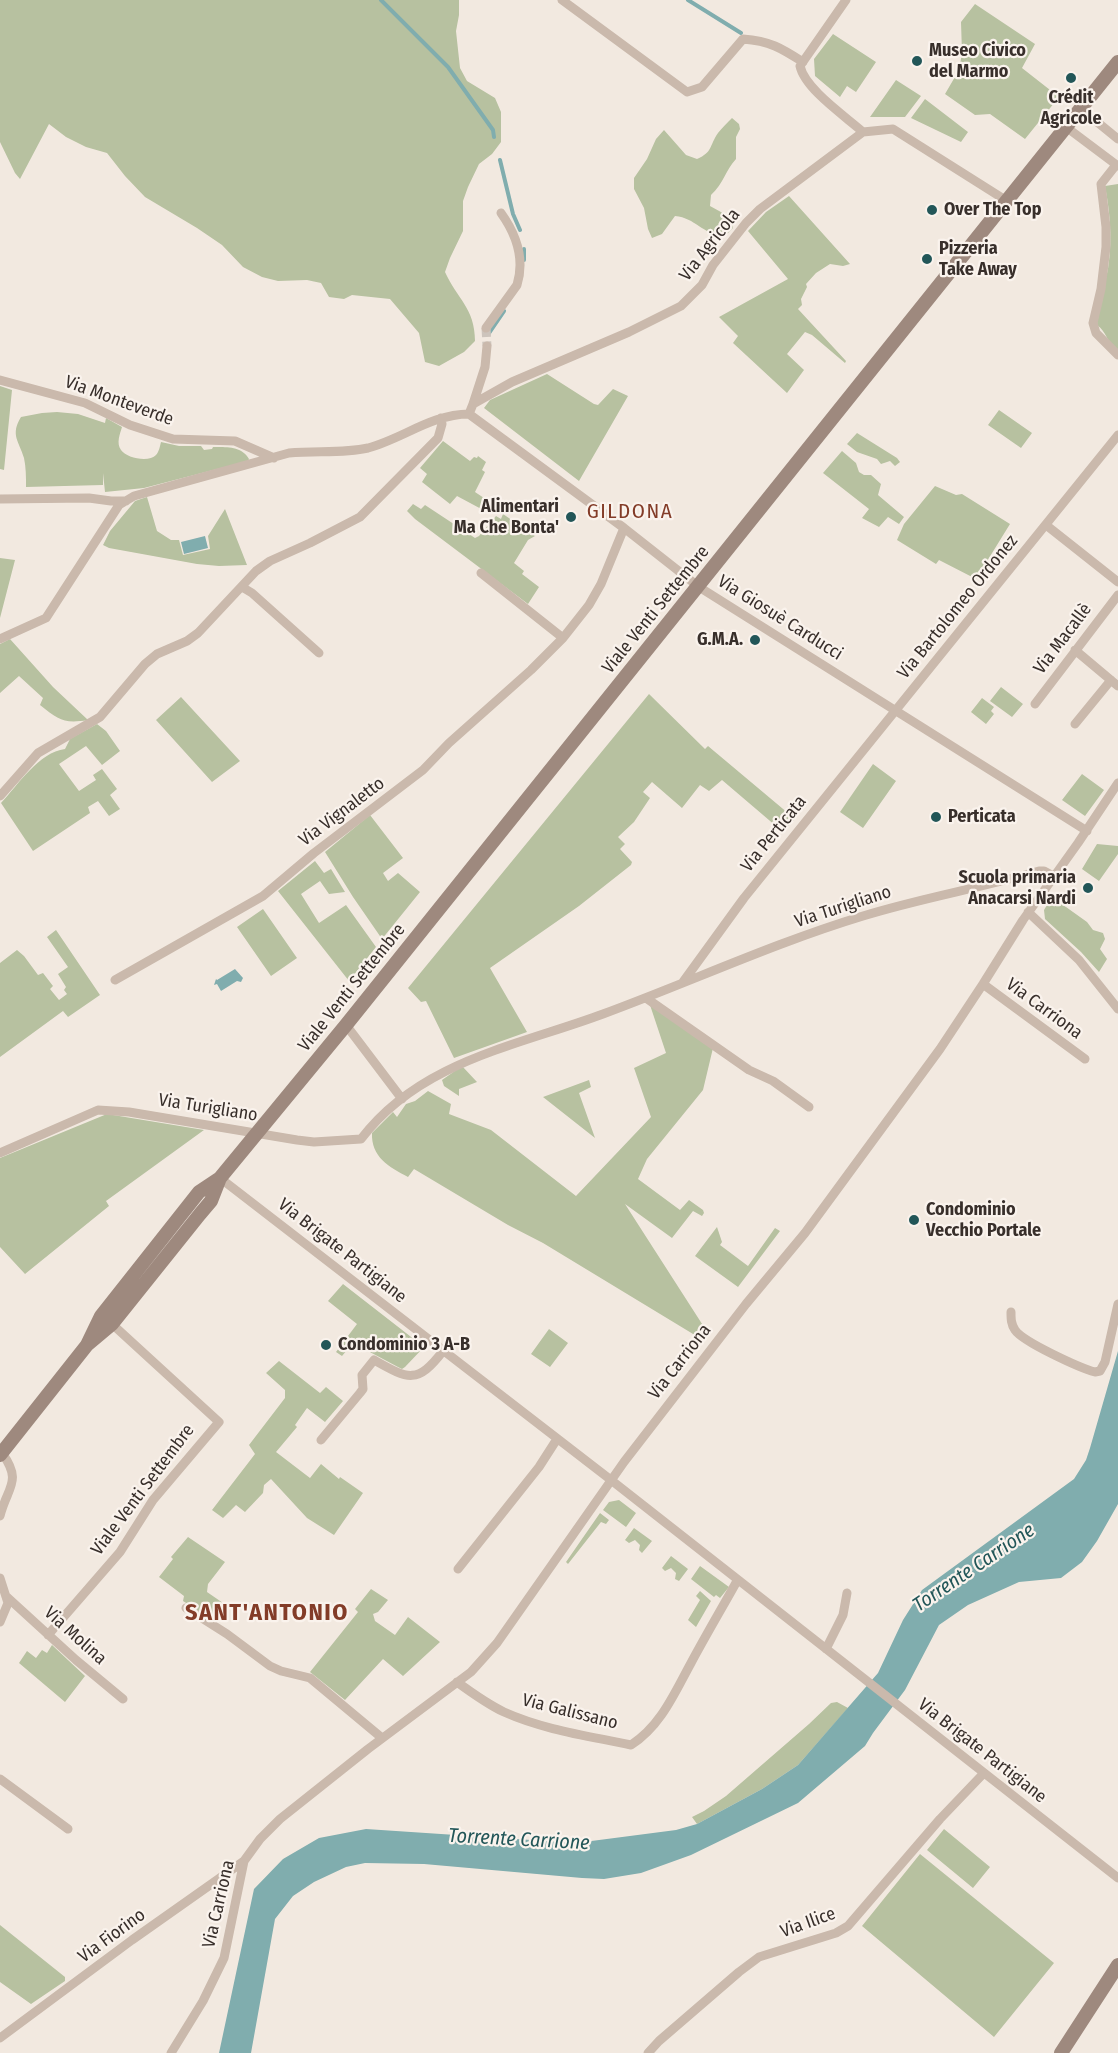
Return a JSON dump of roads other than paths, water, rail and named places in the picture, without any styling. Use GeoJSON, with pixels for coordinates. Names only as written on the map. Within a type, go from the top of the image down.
{"type":"FeatureCollection","features":[{"type":"Feature","properties":{"kind":"main road","name":"Viale Venti Settembre"},"geometry":{"type":"LineString","coordinates":[[87,1345],[100,1316],[199,1192],[220,1178],[346,1025],[1118,62]]}},
{"type":"Feature","properties":{"kind":"main road","name":"Viale Venti Settembre"},"geometry":{"type":"LineString","coordinates":[[1,1454],[87,1345],[112,1324],[211,1201],[220,1178]]}},
{"type":"Feature","properties":{"kind":"main road"},"geometry":{"type":"LineString","coordinates":[[1064,2051],[1118,1965]]}},
{"type":"Feature","properties":{"kind":"street"},"geometry":{"type":"LineString","coordinates":[[561,0],[687,92],[702,87],[743,39],[762,41],[780,48],[803,62]]}},
{"type":"Feature","properties":{"kind":"street"},"geometry":{"type":"LineString","coordinates":[[846,0],[800,66],[810,86],[863,132],[893,129],[1007,201]]}},
{"type":"Feature","properties":{"kind":"street"},"geometry":{"type":"LineString","coordinates":[[1080,108],[1118,139]]}},
{"type":"Feature","properties":{"kind":"street"},"geometry":{"type":"LineString","coordinates":[[1066,127],[1117,166],[1101,184],[1106,247],[1101,289],[1093,323],[1096,333],[1118,355]]}},
{"type":"Feature","properties":{"kind":"street","name":"Via Agricola"},"geometry":{"type":"LineString","coordinates":[[473,404],[512,382],[640,327],[681,306],[702,285],[713,265],[760,209],[863,132]]}},
{"type":"Feature","properties":{"kind":"street"},"geometry":{"type":"LineString","coordinates":[[486,328],[517,285],[519,278],[519,251],[511,227],[501,213]]}},
{"type":"Feature","properties":{"kind":"street"},"geometry":{"type":"LineString","coordinates":[[0,639],[46,618],[119,506],[134,496],[304,451],[364,449],[441,418],[454,414],[469,414],[485,367],[487,346]]}},
{"type":"Feature","properties":{"kind":"street","name":"Via Monteverde"},"geometry":{"type":"LineString","coordinates":[[0,380],[85,404],[130,425],[173,439],[235,441],[274,458]]}},
{"type":"Feature","properties":{"kind":"street","name":"Via Giosuè Carducci"},"geometry":{"type":"LineString","coordinates":[[469,414],[624,528],[699,587],[1087,831]]}},
{"type":"Feature","properties":{"kind":"street"},"geometry":{"type":"LineString","coordinates":[[0,796],[38,753],[100,717],[156,654],[187,641],[198,633],[256,571],[270,561],[360,517],[438,438],[442,424],[441,418]]}},
{"type":"Feature","properties":{"kind":"street","name":"Via Bartolomeo Ordonez"},"geometry":{"type":"LineString","coordinates":[[895,710],[1118,435]]}},
{"type":"Feature","properties":{"kind":"street"},"geometry":{"type":"LineString","coordinates":[[0,499],[89,498],[127,501]]}},
{"type":"Feature","properties":{"kind":"street"},"geometry":{"type":"LineString","coordinates":[[1046,525],[1118,582]]}},
{"type":"Feature","properties":{"kind":"street","name":"Via Vignaletto"},"geometry":{"type":"LineString","coordinates":[[115,980],[268,893],[314,853],[423,770],[449,743],[531,670],[563,638],[589,605],[624,528]]}},
{"type":"Feature","properties":{"kind":"street"},"geometry":{"type":"LineString","coordinates":[[481,573],[563,638]]}},
{"type":"Feature","properties":{"kind":"street"},"geometry":{"type":"LineString","coordinates":[[242,587],[252,593],[320,653]]}},
{"type":"Feature","properties":{"kind":"street","name":"Via Macallè"},"geometry":{"type":"LineString","coordinates":[[1035,704],[1118,595]]}},
{"type":"Feature","properties":{"kind":"street"},"geometry":{"type":"LineString","coordinates":[[1075,650],[1114,683],[1076,724]]}},
{"type":"Feature","properties":{"kind":"street","name":"Via Perticata"},"geometry":{"type":"LineString","coordinates":[[683,982],[744,898],[895,710]]}},
{"type":"Feature","properties":{"kind":"street","name":"Via Carriona"},"geometry":{"type":"LineString","coordinates":[[171,2053],[203,2001],[224,1958],[244,1862],[260,1839],[280,1819],[382,1738],[471,1672],[508,1629],[611,1480],[746,1304],[812,1224],[940,1049],[1028,912],[1087,831],[1118,783]]}},
{"type":"Feature","properties":{"kind":"street","name":"Via Turigliano"},"geometry":{"type":"LineString","coordinates":[[0,1153],[99,1110],[140,1114],[314,1142],[361,1139],[371,1126],[426,1081],[467,1060],[574,1025],[810,933],[865,915],[996,884],[1039,871],[1044,871],[1054,877]]}},
{"type":"Feature","properties":{"kind":"street"},"geometry":{"type":"LineString","coordinates":[[1028,912],[1079,960],[1118,1009]]}},
{"type":"Feature","properties":{"kind":"street","name":"Via Carriona"},"geometry":{"type":"LineString","coordinates":[[983,984],[1085,1059]]}},
{"type":"Feature","properties":{"kind":"street"},"geometry":{"type":"LineString","coordinates":[[646,998],[749,1070],[772,1081],[809,1107]]}},
{"type":"Feature","properties":{"kind":"street"},"geometry":{"type":"LineString","coordinates":[[346,1025],[402,1099]]}},
{"type":"Feature","properties":{"kind":"street","name":"Via Brigate Partigiane"},"geometry":{"type":"LineString","coordinates":[[220,1178],[611,1480],[1118,1878]]}},
{"type":"Feature","properties":{"kind":"street"},"geometry":{"type":"LineString","coordinates":[[1011,1312],[1010,1320],[1016,1332],[1060,1358],[1095,1372],[1100,1371],[1105,1362],[1118,1304]]}},
{"type":"Feature","properties":{"kind":"street","name":"Viale Venti Settembre"},"geometry":{"type":"LineString","coordinates":[[48,1635],[120,1552],[153,1500],[219,1422],[112,1324]]}},
{"type":"Feature","properties":{"kind":"street"},"geometry":{"type":"LineString","coordinates":[[321,1440],[363,1389],[362,1375],[374,1360],[401,1375],[411,1376],[421,1373],[443,1351]]}},
{"type":"Feature","properties":{"kind":"street"},"geometry":{"type":"LineString","coordinates":[[458,1569],[539,1467],[557,1439]]}},
{"type":"Feature","properties":{"kind":"street"},"geometry":{"type":"LineString","coordinates":[[0,1516],[11,1488],[13,1474],[11,1467],[1,1454]]}},
{"type":"Feature","properties":{"kind":"street","name":"Via Molina"},"geometry":{"type":"LineString","coordinates":[[0,1578],[7,1597],[85,1668],[123,1699]]}},
{"type":"Feature","properties":{"kind":"street","name":"Via Galissano"},"geometry":{"type":"LineString","coordinates":[[457,1682],[477,1697],[528,1721],[631,1744],[646,1734],[680,1688],[690,1665],[738,1581]]}},
{"type":"Feature","properties":{"kind":"street"},"geometry":{"type":"LineString","coordinates":[[826,1649],[843,1615],[848,1593]]}},
{"type":"Feature","properties":{"kind":"street"},"geometry":{"type":"LineString","coordinates":[[0,1622],[8,1603],[7,1597]]}},
{"type":"Feature","properties":{"kind":"street"},"geometry":{"type":"LineString","coordinates":[[186,1608],[227,1634],[270,1666],[310,1678],[382,1738]]}},
{"type":"Feature","properties":{"kind":"street","name":"Via Ilice"},"geometry":{"type":"LineString","coordinates":[[648,2053],[659,2041],[759,1957],[836,1933],[848,1926],[940,1819],[983,1774]]}},
{"type":"Feature","properties":{"kind":"street"},"geometry":{"type":"LineString","coordinates":[[1,1781],[68,1829]]}},
{"type":"Feature","properties":{"kind":"street","name":"Via Fiorino"},"geometry":{"type":"LineString","coordinates":[[0,2038],[132,1940],[244,1862]]}},
{"type":"Feature","properties":{"kind":"water"},"geometry":{"type":"Polygon","coordinates":[[[205,536],[208,548],[184,554],[181,542],[205,536]]]}},
{"type":"Feature","properties":{"kind":"water"},"geometry":{"type":"Polygon","coordinates":[[[235,969],[243,978],[241,982],[237,981],[221,991],[217,984],[214,985],[216,979],[235,969]]]}},
{"type":"Feature","properties":{"kind":"water","name":"Torrente Carrione"},"geometry":{"type":"Polygon","coordinates":[[[1118,1351],[1118,1504],[1097,1541],[1082,1562],[1061,1578],[1019,1582],[968,1605],[939,1625],[905,1690],[865,1746],[798,1803],[691,1855],[641,1873],[604,1879],[424,1864],[365,1863],[346,1867],[314,1882],[293,1896],[275,1919],[251,2053],[219,2053],[254,1889],[283,1859],[319,1838],[366,1829],[576,1843],[676,1830],[697,1824],[762,1789],[798,1765],[878,1673],[903,1620],[922,1590],[1074,1479],[1086,1460],[1118,1351]]]}},
{"type":"Feature","properties":{"kind":"waterway"},"geometry":{"type":"LineString","coordinates":[[381,0],[448,67],[493,130],[494,137]]}},
{"type":"Feature","properties":{"kind":"waterway"},"geometry":{"type":"LineString","coordinates":[[688,0],[741,33]]}},
{"type":"Feature","properties":{"kind":"waterway"},"geometry":{"type":"LineString","coordinates":[[500,160],[513,214],[520,230]]}},
{"type":"Feature","properties":{"kind":"waterway"},"geometry":{"type":"LineString","coordinates":[[524,249],[524,260]]}},
{"type":"Feature","properties":{"kind":"waterway"},"geometry":{"type":"LineString","coordinates":[[489,333],[504,311]]}},
{"type":"Feature","properties":{"kind":"tunnel"},"geometry":{"type":"LineString","coordinates":[[486,328],[487,346]]}},
{"type":"Feature","properties":{"kind":"place","name":"Museo Civico del Marmo"},"geometry":{"type":"Point","coordinates":[917,61]}},
{"type":"Feature","properties":{"kind":"place","name":"Crédit Agricole"},"geometry":{"type":"Point","coordinates":[1071,78]}},
{"type":"Feature","properties":{"kind":"place","name":"Over The Top"},"geometry":{"type":"Point","coordinates":[932,210]}},
{"type":"Feature","properties":{"kind":"place","name":"Pizzeria Take Away"},"geometry":{"type":"Point","coordinates":[927,259]}},
{"type":"Feature","properties":{"kind":"place","name":"Alimentari Ma Che Bonta'"},"geometry":{"type":"Point","coordinates":[571,517]}},
{"type":"Feature","properties":{"kind":"place","name":"G.M.A."},"geometry":{"type":"Point","coordinates":[755,640]}},
{"type":"Feature","properties":{"kind":"place","name":"Perticata"},"geometry":{"type":"Point","coordinates":[936,817]}},
{"type":"Feature","properties":{"kind":"place","name":"Scuola primaria Anacarsi Nardi"},"geometry":{"type":"Point","coordinates":[1088,888]}},
{"type":"Feature","properties":{"kind":"place","name":"Condominio Vecchio Portale"},"geometry":{"type":"Point","coordinates":[914,1220]}},
{"type":"Feature","properties":{"kind":"place","name":"Condominio 3 A-B"},"geometry":{"type":"Point","coordinates":[326,1345]}},
{"type":"Feature","properties":{"kind":"district","name":"GILDONA"},"geometry":{"type":"Point","coordinates":[630,512]}},
{"type":"Feature","properties":{"kind":"district","name":"SANT'ANTONIO"},"geometry":{"type":"Point","coordinates":[267,1613]}}]}
